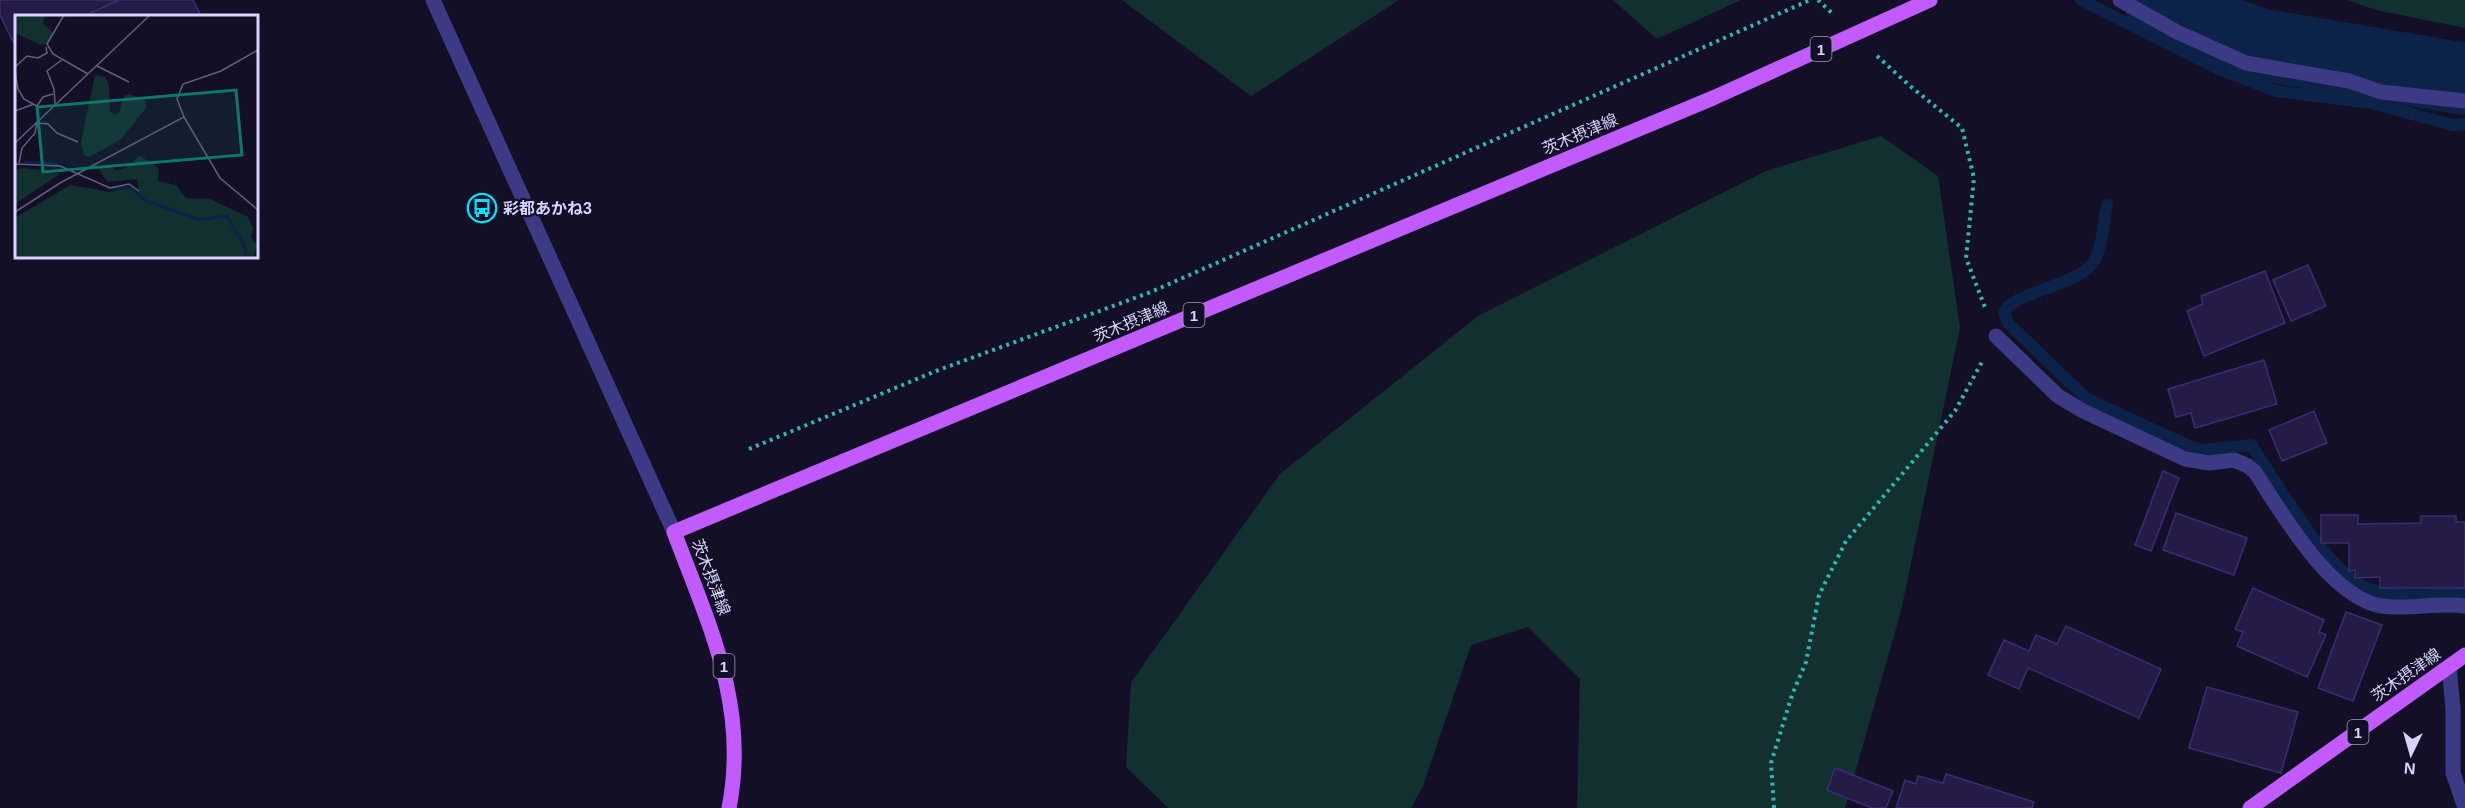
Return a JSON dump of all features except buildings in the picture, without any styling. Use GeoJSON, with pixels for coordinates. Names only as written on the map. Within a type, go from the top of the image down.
{"type":"FeatureCollection","features":[{"type":"Feature","properties":{"kind":"main road","name":"茨木摂津線"},"geometry":{"type":"LineString","coordinates":[[729,808],[735,754],[732,711],[723,660],[674,532],[1713,98],[1930,0]]}},
{"type":"Feature","properties":{"kind":"main road","name":"茨木摂津線"},"geometry":{"type":"LineString","coordinates":[[2250,808],[2465,655]]}},
{"type":"Feature","properties":{"kind":"street"},"geometry":{"type":"LineString","coordinates":[[433,0],[674,532]]}},
{"type":"Feature","properties":{"kind":"street"},"geometry":{"type":"LineString","coordinates":[[2120,0],[2187,37],[2246,63],[2349,81],[2381,92],[2465,101]]}},
{"type":"Feature","properties":{"kind":"street"},"geometry":{"type":"LineString","coordinates":[[1996,336],[2058,396],[2083,411],[2195,462],[2234,460],[2248,466],[2299,540],[2352,594],[2384,606],[2465,606]]}},
{"type":"Feature","properties":{"kind":"street"},"geometry":{"type":"LineString","coordinates":[[2449,667],[2453,708],[2452,773],[2465,808]]}},
{"type":"Feature","properties":{"kind":"path"},"geometry":{"type":"LineString","coordinates":[[749,448],[936,371],[1151,292],[1810,0]]}},
{"type":"Feature","properties":{"kind":"path"},"geometry":{"type":"LineString","coordinates":[[1818,0],[1834,16]]}},
{"type":"Feature","properties":{"kind":"path"},"geometry":{"type":"LineString","coordinates":[[1774,808],[1771,763],[1792,695],[1806,662],[1819,595],[1846,541],[1955,411],[1996,336],[1966,258],[1974,178],[1962,128],[1876,55]]}},
{"type":"Feature","properties":{"kind":"green space"},"geometry":{"type":"Polygon","coordinates":[[[1122,0],[1399,0],[1251,96],[1122,0]]]}},
{"type":"Feature","properties":{"kind":"green space"},"geometry":{"type":"Polygon","coordinates":[[[1613,0],[1741,0],[1657,39],[1613,0]]]}},
{"type":"Feature","properties":{"kind":"green space"},"geometry":{"type":"Polygon","coordinates":[[[2348,0],[2465,0],[2465,28],[2376,10],[2348,0]]]}},
{"type":"Feature","properties":{"kind":"green space"},"geometry":{"type":"Polygon","coordinates":[[[1881,136],[1938,176],[1960,328],[1901,611],[1845,808],[1577,808],[1580,679],[1528,627],[1471,645],[1423,786],[1411,808],[1168,808],[1126,767],[1131,682],[1280,474],[1478,316],[1766,171],[1881,136]]]}},
{"type":"Feature","properties":{"kind":"waterway"},"geometry":{"type":"LineString","coordinates":[[2081,0],[2216,68],[2276,91],[2371,103],[2453,125],[2465,124]]}},
{"type":"Feature","properties":{"kind":"waterway"},"geometry":{"type":"LineString","coordinates":[[2159,0],[2210,26],[2258,44],[2465,79]]}},
{"type":"Feature","properties":{"kind":"waterway"},"geometry":{"type":"LineString","coordinates":[[2107,205],[2101,243],[2092,264],[2073,278],[2031,294],[2009,306],[2004,312],[2008,323],[2087,399],[2191,447],[2204,450],[2251,445],[2319,544],[2350,578],[2365,587],[2401,595],[2465,594]]}},
{"type":"Feature","properties":{"kind":"place","name":"彩都あかね3"},"geometry":{"type":"Point","coordinates":[482,208]}}]}
